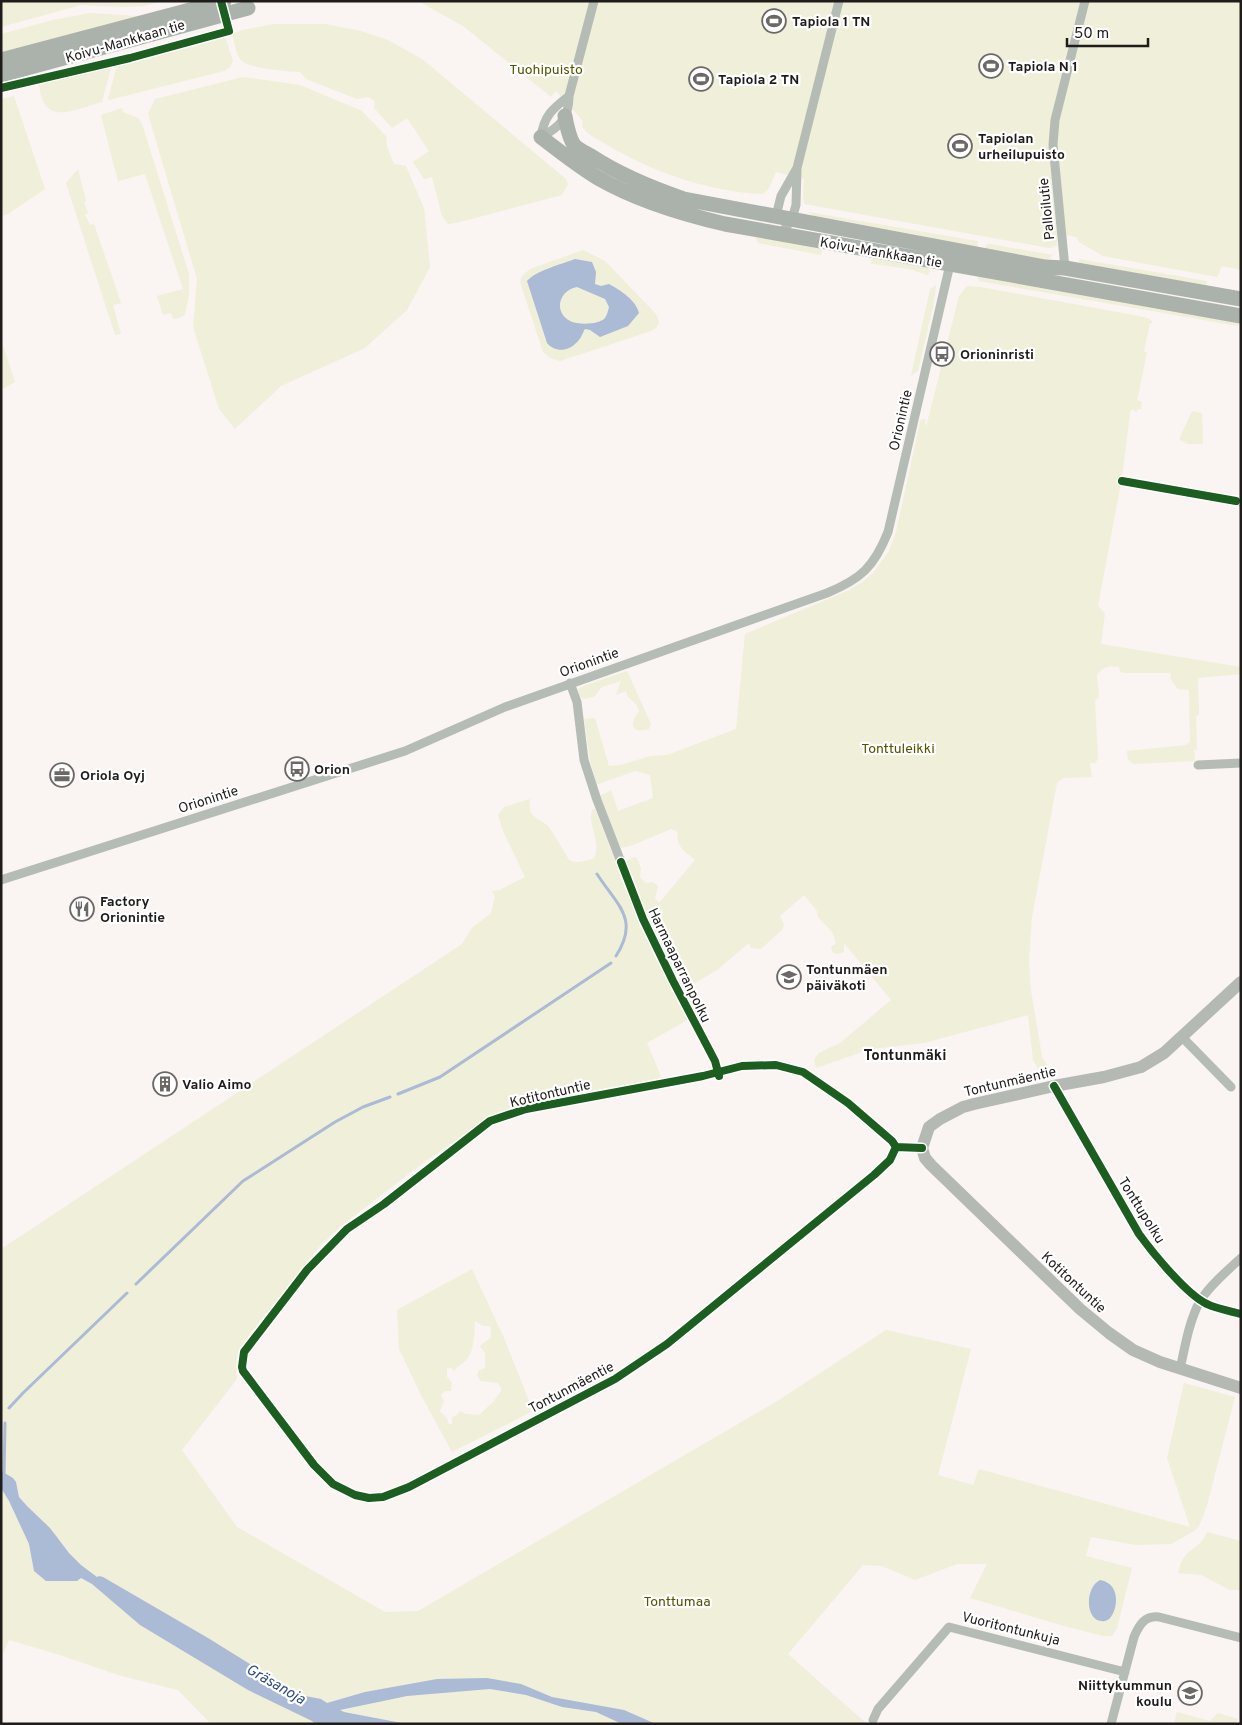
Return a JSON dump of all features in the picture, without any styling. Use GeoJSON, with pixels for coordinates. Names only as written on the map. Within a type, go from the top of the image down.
{"type":"FeatureCollection","features":[{"type":"Feature","properties":{"kind":"main road","name":"Koivu-Mankkaan tie"},"geometry":{"type":"LineString","coordinates":[[1,60],[224,1]]}},
{"type":"Feature","properties":{"kind":"main road","name":"Koivu-Mankkaan tie"},"geometry":{"type":"LineString","coordinates":[[1,74],[247,3]]}},
{"type":"Feature","properties":{"kind":"main road","name":"Koivu-Mankkaan tie"},"geometry":{"type":"LineString","coordinates":[[565,116],[566,127],[573,144],[598,160],[656,189],[684,199],[926,243],[952,257],[1241,316]]}},
{"type":"Feature","properties":{"kind":"main road","name":"Koivu-Mankkaan tie"},"geometry":{"type":"LineString","coordinates":[[541,137],[597,178],[624,191],[699,218],[781,234],[952,257],[1064,268],[1241,299]]}},
{"type":"Feature","properties":{"kind":"street"},"geometry":{"type":"LineString","coordinates":[[541,137],[554,130],[569,110],[569,96],[594,1]]}},
{"type":"Feature","properties":{"kind":"street"},"geometry":{"type":"LineString","coordinates":[[781,234],[792,219],[797,198],[797,168],[839,1]]}},
{"type":"Feature","properties":{"kind":"street","name":"Palloilutie"},"geometry":{"type":"LineString","coordinates":[[1064,268],[1053,144],[1059,97],[1085,1]]}},
{"type":"Feature","properties":{"kind":"street"},"geometry":{"type":"LineString","coordinates":[[541,137],[543,122],[569,96]]}},
{"type":"Feature","properties":{"kind":"street"},"geometry":{"type":"LineString","coordinates":[[781,234],[776,216],[781,196],[797,168]]}},
{"type":"Feature","properties":{"kind":"street","name":"Orionintie"},"geometry":{"type":"LineString","coordinates":[[1,880],[405,751],[505,707],[842,586],[866,570],[880,552],[888,532],[952,257]]}},
{"type":"Feature","properties":{"kind":"street"},"geometry":{"type":"LineString","coordinates":[[570,683],[577,702],[584,760],[621,862]]}},
{"type":"Feature","properties":{"kind":"street"},"geometry":{"type":"LineString","coordinates":[[1198,765],[1241,763]]}},
{"type":"Feature","properties":{"kind":"street","name":"Tontunmäentie"},"geometry":{"type":"LineString","coordinates":[[922,1148],[924,1137],[932,1124],[963,1107],[1054,1086],[1104,1077],[1141,1067],[1164,1053],[1241,982]]}},
{"type":"Feature","properties":{"kind":"street"},"geometry":{"type":"LineString","coordinates":[[1182,1037],[1231,1087]]}},
{"type":"Feature","properties":{"kind":"street","name":"Kotitontuntie"},"geometry":{"type":"LineString","coordinates":[[244,1352],[307,1270],[347,1229],[384,1204],[490,1121],[526,1109],[703,1076],[742,1066],[776,1065],[803,1072],[848,1103],[892,1141],[896,1147]]}},
{"type":"Feature","properties":{"kind":"street"},"geometry":{"type":"LineString","coordinates":[[896,1147],[922,1148]]}},
{"type":"Feature","properties":{"kind":"street","name":"Tontunmäentie"},"geometry":{"type":"LineString","coordinates":[[244,1352],[243,1372],[323,1475],[333,1484],[356,1496],[383,1497],[409,1487],[585,1395],[642,1361],[666,1344],[874,1175],[890,1160],[896,1147]]}},
{"type":"Feature","properties":{"kind":"street","name":"Kotitontuntie"},"geometry":{"type":"LineString","coordinates":[[922,1148],[925,1158],[931,1165],[1080,1310],[1109,1334],[1133,1350],[1180,1369],[1241,1388]]}},
{"type":"Feature","properties":{"kind":"street"},"geometry":{"type":"LineString","coordinates":[[1180,1369],[1200,1301],[1241,1258]]}},
{"type":"Feature","properties":{"kind":"street"},"geometry":{"type":"LineString","coordinates":[[1111,1724],[1134,1637],[1145,1619],[1152,1616],[1241,1638]]}},
{"type":"Feature","properties":{"kind":"street","name":"Vuoritontunkuja"},"geometry":{"type":"LineString","coordinates":[[873,1720],[878,1709],[949,1627],[1125,1672]]}},
{"type":"Feature","properties":{"kind":"green space"},"geometry":{"type":"Polygon","coordinates":[[[1,1],[161,1],[145,6],[81,5],[1,27],[1,1]]]}},
{"type":"Feature","properties":{"kind":"green space","name":"Tapiolan urheilupuisto"},"geometry":{"type":"Polygon","coordinates":[[[418,1],[1241,1],[1241,270],[1222,266],[1217,277],[1103,256],[1079,242],[1076,237],[1057,234],[1057,246],[1049,248],[804,204],[804,179],[776,172],[769,188],[763,194],[723,189],[681,179],[623,154],[587,132],[582,126],[583,121],[556,91],[551,97],[463,26],[418,1]]]}},
{"type":"Feature","properties":{"kind":"green space"},"geometry":{"type":"Polygon","coordinates":[[[90,13],[139,16],[1,54],[1,34],[53,20],[90,13]]]}},
{"type":"Feature","properties":{"kind":"green space"},"geometry":{"type":"Polygon","coordinates":[[[274,24],[325,24],[361,31],[388,40],[422,59],[566,179],[568,184],[562,195],[448,224],[442,216],[432,177],[424,179],[413,162],[429,151],[407,118],[392,128],[374,108],[375,101],[368,97],[357,99],[306,79],[300,72],[252,66],[241,60],[236,51],[232,34],[242,30],[274,24]]]}},
{"type":"Feature","properties":{"kind":"green space"},"geometry":{"type":"Polygon","coordinates":[[[225,36],[233,61],[230,67],[224,71],[108,99],[117,66],[225,36]]]}},
{"type":"Feature","properties":{"kind":"green space"},"geometry":{"type":"Polygon","coordinates":[[[108,66],[111,68],[102,102],[60,112],[52,111],[46,106],[41,96],[39,82],[108,66]]]}},
{"type":"Feature","properties":{"kind":"green space"},"geometry":{"type":"Polygon","coordinates":[[[243,77],[300,85],[362,111],[386,136],[387,147],[394,164],[406,166],[424,208],[430,267],[407,310],[365,348],[281,386],[235,429],[219,409],[193,327],[197,279],[148,114],[155,99],[243,77]]]}},
{"type":"Feature","properties":{"kind":"green space"},"geometry":{"type":"Polygon","coordinates":[[[14,96],[45,189],[8,214],[1,216],[1,99],[14,96]]]}},
{"type":"Feature","properties":{"kind":"green space"},"geometry":{"type":"Polygon","coordinates":[[[122,108],[123,112],[138,118],[142,124],[189,274],[189,294],[185,315],[179,318],[173,319],[171,313],[163,315],[157,296],[183,289],[145,174],[118,181],[101,115],[122,108]]]}},
{"type":"Feature","properties":{"kind":"green space"},"geometry":{"type":"Polygon","coordinates":[[[78,169],[88,213],[85,215],[90,225],[94,224],[121,303],[113,305],[121,334],[115,335],[66,183],[78,169]]]}},
{"type":"Feature","properties":{"kind":"green space"},"geometry":{"type":"Polygon","coordinates":[[[808,212],[977,241],[978,243],[976,251],[918,235],[814,216],[808,212]]]}},
{"type":"Feature","properties":{"kind":"green space"},"geometry":{"type":"Polygon","coordinates":[[[757,234],[786,239],[822,250],[821,255],[758,243],[757,234]]]}},
{"type":"Feature","properties":{"kind":"green space"},"geometry":{"type":"Polygon","coordinates":[[[990,244],[1053,255],[1046,261],[984,250],[986,245],[990,244]]]}},
{"type":"Feature","properties":{"kind":"green space"},"geometry":{"type":"Polygon","coordinates":[[[583,250],[605,261],[656,314],[659,322],[656,328],[651,331],[560,361],[550,358],[543,352],[520,282],[522,276],[530,269],[583,250]]]}},
{"type":"Feature","properties":{"kind":"green space"},"geometry":{"type":"Polygon","coordinates":[[[872,258],[897,258],[927,267],[930,270],[928,275],[909,269],[871,264],[872,258]]]}},
{"type":"Feature","properties":{"kind":"green space"},"geometry":{"type":"Polygon","coordinates":[[[1079,259],[1207,281],[1206,285],[1081,264],[1079,259]]]}},
{"type":"Feature","properties":{"kind":"green space"},"geometry":{"type":"Polygon","coordinates":[[[977,276],[1240,319],[1238,326],[979,281],[977,276]]]}},
{"type":"Feature","properties":{"kind":"green space"},"geometry":{"type":"Polygon","coordinates":[[[936,285],[933,307],[918,371],[911,376],[930,289],[936,285]]]}},
{"type":"Feature","properties":{"kind":"green space"},"geometry":{"type":"Polygon","coordinates":[[[967,286],[1139,316],[1152,321],[1144,351],[1147,353],[1137,400],[1142,402],[1141,409],[1138,409],[1136,412],[1132,409],[1130,413],[1122,477],[1098,606],[1105,613],[1101,644],[1241,667],[1241,674],[1198,678],[1199,715],[1196,716],[1197,750],[1194,750],[1195,761],[1133,764],[1128,759],[1127,751],[1186,745],[1190,742],[1189,690],[1178,689],[1171,680],[1170,673],[1124,673],[1120,672],[1119,667],[1112,666],[1104,668],[1097,675],[1099,697],[1095,701],[1098,759],[1095,763],[1090,763],[1092,777],[1063,778],[1057,783],[1032,917],[1029,963],[1031,991],[1042,1057],[1054,1076],[1044,1079],[1033,1060],[1028,1015],[924,1043],[871,1049],[816,1068],[814,1059],[819,1053],[840,1043],[891,1000],[844,943],[844,952],[833,953],[831,948],[836,944],[833,933],[818,917],[817,911],[804,895],[780,916],[784,925],[783,929],[761,949],[751,948],[749,943],[717,970],[685,989],[676,972],[665,974],[689,1019],[647,1043],[661,1076],[657,1079],[523,1103],[491,1116],[423,1163],[341,1226],[320,1246],[242,1344],[237,1357],[237,1379],[182,1450],[237,1527],[385,1612],[418,1611],[779,1400],[886,1330],[971,1349],[938,1475],[973,1485],[979,1469],[1190,1527],[1167,1458],[1184,1383],[1235,1397],[1206,1509],[1199,1526],[1194,1531],[1171,1544],[1136,1545],[1091,1537],[1086,1556],[1132,1568],[1117,1628],[1112,1636],[1103,1636],[1064,1626],[970,1598],[987,1564],[957,1564],[915,1580],[882,1566],[863,1565],[788,1654],[867,1724],[211,1724],[178,1690],[118,1675],[9,1640],[1,1658],[1,1249],[462,944],[472,928],[491,913],[495,897],[492,891],[500,890],[525,877],[503,831],[498,815],[504,807],[530,799],[530,810],[534,816],[548,826],[569,860],[579,862],[594,858],[596,839],[591,815],[592,809],[595,809],[611,850],[622,871],[629,869],[626,862],[636,857],[641,868],[640,877],[646,883],[653,882],[658,886],[655,898],[659,903],[695,860],[679,845],[678,832],[671,829],[621,848],[600,796],[611,790],[618,811],[653,798],[650,775],[635,771],[596,785],[584,719],[595,718],[609,766],[620,765],[651,756],[667,755],[736,729],[745,634],[847,591],[861,583],[873,573],[889,551],[896,532],[920,422],[922,419],[925,419],[926,427],[959,296],[967,286]]]}},
{"type":"Feature","properties":{"kind":"green space"},"geometry":{"type":"Polygon","coordinates":[[[1,339],[15,382],[1,390],[1,339]]]}},
{"type":"Feature","properties":{"kind":"green space"},"geometry":{"type":"Polygon","coordinates":[[[1192,411],[1202,413],[1203,444],[1188,444],[1180,440],[1192,411]]]}},
{"type":"Feature","properties":{"kind":"green space"},"geometry":{"type":"Polygon","coordinates":[[[627,671],[651,724],[649,729],[635,729],[633,724],[639,711],[636,704],[628,697],[626,691],[616,695],[621,681],[602,687],[594,697],[584,699],[579,696],[578,689],[627,671]]]}},
{"type":"Feature","properties":{"kind":"green space"},"geometry":{"type":"Polygon","coordinates":[[[472,1269],[504,1338],[533,1411],[452,1452],[422,1397],[399,1349],[397,1310],[472,1269]],[[475,1321],[473,1342],[469,1356],[454,1371],[451,1368],[447,1369],[447,1377],[452,1383],[451,1391],[445,1391],[441,1395],[444,1401],[440,1411],[447,1418],[449,1424],[452,1424],[452,1417],[456,1416],[460,1411],[466,1414],[479,1415],[493,1402],[502,1390],[498,1383],[480,1381],[477,1375],[479,1370],[485,1368],[485,1353],[480,1346],[491,1337],[490,1326],[483,1326],[475,1321]]]}},
{"type":"Feature","properties":{"kind":"green space"},"geometry":{"type":"Polygon","coordinates":[[[1207,1532],[1241,1541],[1241,1590],[1230,1590],[1201,1575],[1178,1573],[1185,1556],[1201,1542],[1207,1532]]]}},
{"type":"Feature","properties":{"kind":"green space"},"geometry":{"type":"Polygon","coordinates":[[[1177,1712],[1210,1721],[1218,1713],[1238,1719],[1236,1724],[1174,1724],[1177,1712]]]}},
{"type":"Feature","properties":{"kind":"water"},"geometry":{"type":"Polygon","coordinates":[[[575,259],[592,262],[596,272],[595,284],[601,286],[609,284],[618,289],[635,304],[639,313],[628,326],[600,337],[585,329],[573,346],[561,350],[553,348],[547,343],[527,281],[542,271],[575,259]],[[577,287],[566,292],[562,297],[560,302],[561,312],[570,321],[583,324],[598,322],[605,318],[609,307],[605,299],[577,287]]]}},
{"type":"Feature","properties":{"kind":"water","name":"Gräsanoja"},"geometry":{"type":"Polygon","coordinates":[[[1,1471],[13,1478],[16,1482],[19,1497],[50,1528],[69,1553],[97,1577],[103,1577],[208,1638],[300,1695],[321,1699],[327,1703],[365,1692],[437,1679],[487,1678],[521,1684],[552,1697],[624,1710],[656,1724],[622,1724],[596,1712],[562,1707],[526,1695],[490,1689],[407,1696],[340,1710],[407,1724],[315,1724],[248,1690],[140,1625],[92,1584],[81,1578],[77,1581],[46,1581],[34,1571],[29,1544],[1,1488],[1,1471]]]}},
{"type":"Feature","properties":{"kind":"water"},"geometry":{"type":"Polygon","coordinates":[[[1100,1580],[1108,1583],[1113,1588],[1116,1602],[1112,1615],[1105,1621],[1094,1617],[1089,1605],[1091,1590],[1100,1580]]]}},
{"type":"Feature","properties":{"kind":"waterway"},"geometry":{"type":"LineString","coordinates":[[597,874],[618,904],[626,922],[623,943],[616,956]]}},
{"type":"Feature","properties":{"kind":"waterway"},"geometry":{"type":"LineString","coordinates":[[398,1094],[440,1077],[611,963]]}},
{"type":"Feature","properties":{"kind":"waterway"},"geometry":{"type":"LineString","coordinates":[[136,1284],[243,1181],[335,1122],[363,1107],[390,1097]]}},
{"type":"Feature","properties":{"kind":"waterway"},"geometry":{"type":"LineString","coordinates":[[9,1408],[127,1293]]}},
{"type":"Feature","properties":{"kind":"waterway"},"geometry":{"type":"LineString","coordinates":[[4,1475],[5,1423]]}},
{"type":"Feature","properties":{"kind":"cycle path"},"geometry":{"type":"LineString","coordinates":[[1,88],[130,58],[229,31],[221,1]]}},
{"type":"Feature","properties":{"kind":"cycle path"},"geometry":{"type":"LineString","coordinates":[[1122,481],[1236,501]]}},
{"type":"Feature","properties":{"kind":"cycle path","name":"Harmaaparranpolku"},"geometry":{"type":"LineString","coordinates":[[621,862],[643,919],[715,1061],[719,1076]]}},
{"type":"Feature","properties":{"kind":"cycle path"},"geometry":{"type":"LineString","coordinates":[[896,1147],[892,1141],[848,1103],[803,1072],[776,1065],[742,1066],[703,1076],[526,1109],[490,1121],[384,1204],[347,1229],[307,1270],[244,1352],[243,1371],[314,1465],[333,1484],[355,1495],[369,1498],[383,1497],[409,1487],[615,1379],[667,1344],[874,1175],[890,1160],[896,1147],[922,1148]]}},
{"type":"Feature","properties":{"kind":"cycle path","name":"Tonttupolku"},"geometry":{"type":"LineString","coordinates":[[1054,1086],[1139,1234],[1152,1251],[1180,1283],[1199,1299],[1215,1307],[1241,1314]]}},
{"type":"Feature","properties":{"kind":"place","name":"Tapiola 1 TN"},"geometry":{"type":"Point","coordinates":[774,21]}},
{"type":"Feature","properties":{"kind":"place","name":"Tapiola N 1"},"geometry":{"type":"Point","coordinates":[991,66]}},
{"type":"Feature","properties":{"kind":"place","name":"Tapiola 2 TN"},"geometry":{"type":"Point","coordinates":[701,79]}},
{"type":"Feature","properties":{"kind":"place","name":"Tapiolan urheilupuisto"},"geometry":{"type":"Point","coordinates":[960,146]}},
{"type":"Feature","properties":{"kind":"place","name":"Orioninristi"},"geometry":{"type":"Point","coordinates":[942,354]}},
{"type":"Feature","properties":{"kind":"place","name":"Orion"},"geometry":{"type":"Point","coordinates":[297,769]}},
{"type":"Feature","properties":{"kind":"place","name":"Oriola Oyj"},"geometry":{"type":"Point","coordinates":[62,775]}},
{"type":"Feature","properties":{"kind":"place","name":"Factory Orionintie"},"geometry":{"type":"Point","coordinates":[82,909]}},
{"type":"Feature","properties":{"kind":"place","name":"Tontunmäen päiväkoti"},"geometry":{"type":"Point","coordinates":[789,977]}},
{"type":"Feature","properties":{"kind":"place","name":"Valio Aimo"},"geometry":{"type":"Point","coordinates":[165,1084]}},
{"type":"Feature","properties":{"kind":"place","name":"Niittykummun koulu"},"geometry":{"type":"Point","coordinates":[1190,1693]}},
{"type":"Feature","properties":{"kind":"district","name":"Tontunmäki"},"geometry":{"type":"Point","coordinates":[905,1055]}},
{"type":"Feature","properties":{"kind":"park label","name":"Tuohipuisto"},"geometry":{"type":"Point","coordinates":[546,69]}},
{"type":"Feature","properties":{"kind":"park label","name":"Tonttuleikki"},"geometry":{"type":"Point","coordinates":[898,748]}},
{"type":"Feature","properties":{"kind":"park label","name":"Tonttumaa"},"geometry":{"type":"Point","coordinates":[677,1601]}}]}
